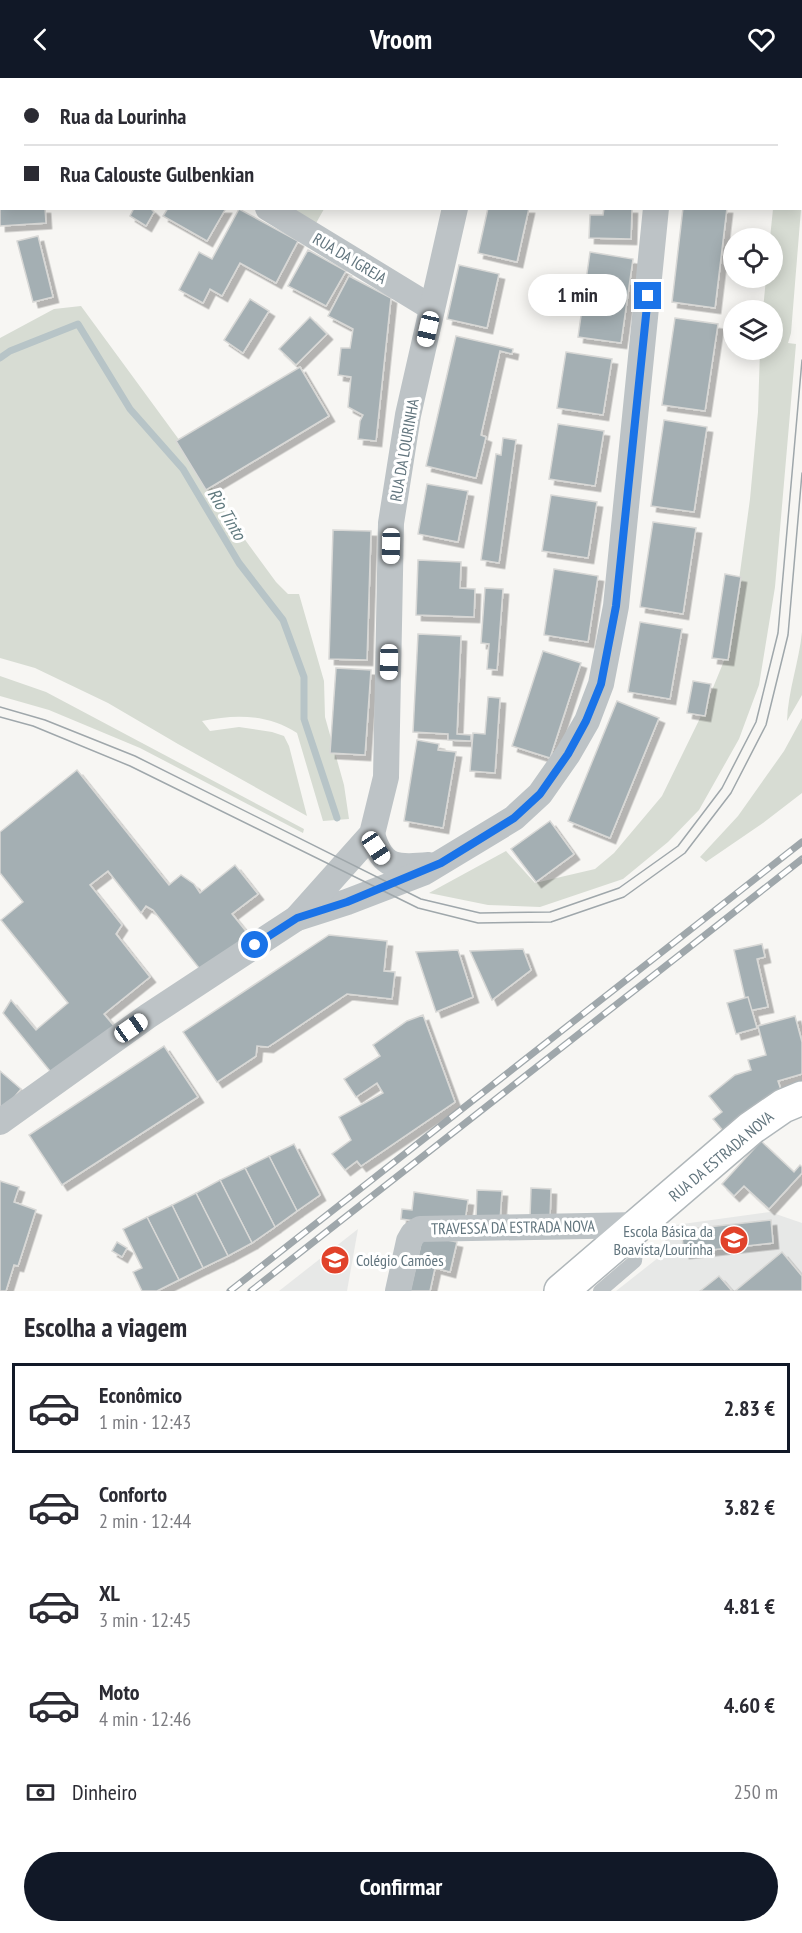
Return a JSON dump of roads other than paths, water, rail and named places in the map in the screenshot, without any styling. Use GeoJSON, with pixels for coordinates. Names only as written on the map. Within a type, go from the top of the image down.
{"type":"FeatureCollection","features":[{"type":"Feature","properties":{"kind":"street","name":"RUA DA IGREJA"},"geometry":{"type":"LineString","coordinates":[[271,210],[432,308]]}},
{"type":"Feature","properties":{"kind":"street","name":"RUA DA LOURINHA"},"geometry":{"type":"LineString","coordinates":[[0,1122],[148,1016],[297,918],[372,834],[387,777],[391,523],[408,415],[456,210]]}},
{"type":"Feature","properties":{"kind":"street"},"geometry":{"type":"LineString","coordinates":[[297,918],[347,902],[441,863],[514,818],[540,794],[568,754],[586,721],[601,684],[616,606],[656,210]]}},
{"type":"Feature","properties":{"kind":"street"},"geometry":{"type":"LineString","coordinates":[[372,834],[376,848],[384,860],[405,867],[441,863]]}},
{"type":"Feature","properties":{"kind":"street","name":"RUA DA ESTRADA NOVA"},"geometry":{"type":"LineString","coordinates":[[561,1291],[752,1128],[783,1106],[802,1098]]}},
{"type":"Feature","properties":{"kind":"street","name":"TRAVESSA DA ESTRADA NOVA"},"geometry":{"type":"LineString","coordinates":[[398,1291],[409,1241],[420,1228],[639,1225]]}},
{"type":"Feature","properties":{"kind":"lane"},"geometry":{"type":"LineString","coordinates":[[600,1291],[635,1261],[639,1225]]}},
{"type":"Feature","properties":{"kind":"waterway","name":"Rio Tinto"},"geometry":{"type":"LineString","coordinates":[[0,358],[10,351],[78,324],[130,409],[183,469],[239,563],[283,620],[304,677],[304,719],[337,818]]}},
{"type":"Feature","properties":{"kind":"tram line"},"geometry":{"type":"LineString","coordinates":[[0,707],[45,720],[135,756],[421,899],[480,913],[550,912],[619,888],[678,846],[722,788],[756,722],[778,633],[802,360]]}},
{"type":"Feature","properties":{"kind":"tram line"},"geometry":{"type":"LineString","coordinates":[[0,717],[33,726],[130,766],[418,908],[478,923],[551,922],[624,897],[685,853],[731,793],[766,725],[788,635],[802,473]]}},
{"type":"Feature","properties":{"kind":"railway"},"geometry":{"type":"LineString","coordinates":[[230,1291],[802,842]]}},
{"type":"Feature","properties":{"kind":"railway"},"geometry":{"type":"LineString","coordinates":[[251,1291],[802,859]]}},
{"type":"Feature","properties":{"kind":"place","name":"Escola Básica da Boavista/Lourinha"},"geometry":{"type":"Point","coordinates":[734,1240]}},
{"type":"Feature","properties":{"kind":"place","name":"Colégio Camões"},"geometry":{"type":"Point","coordinates":[335,1260]}}]}
